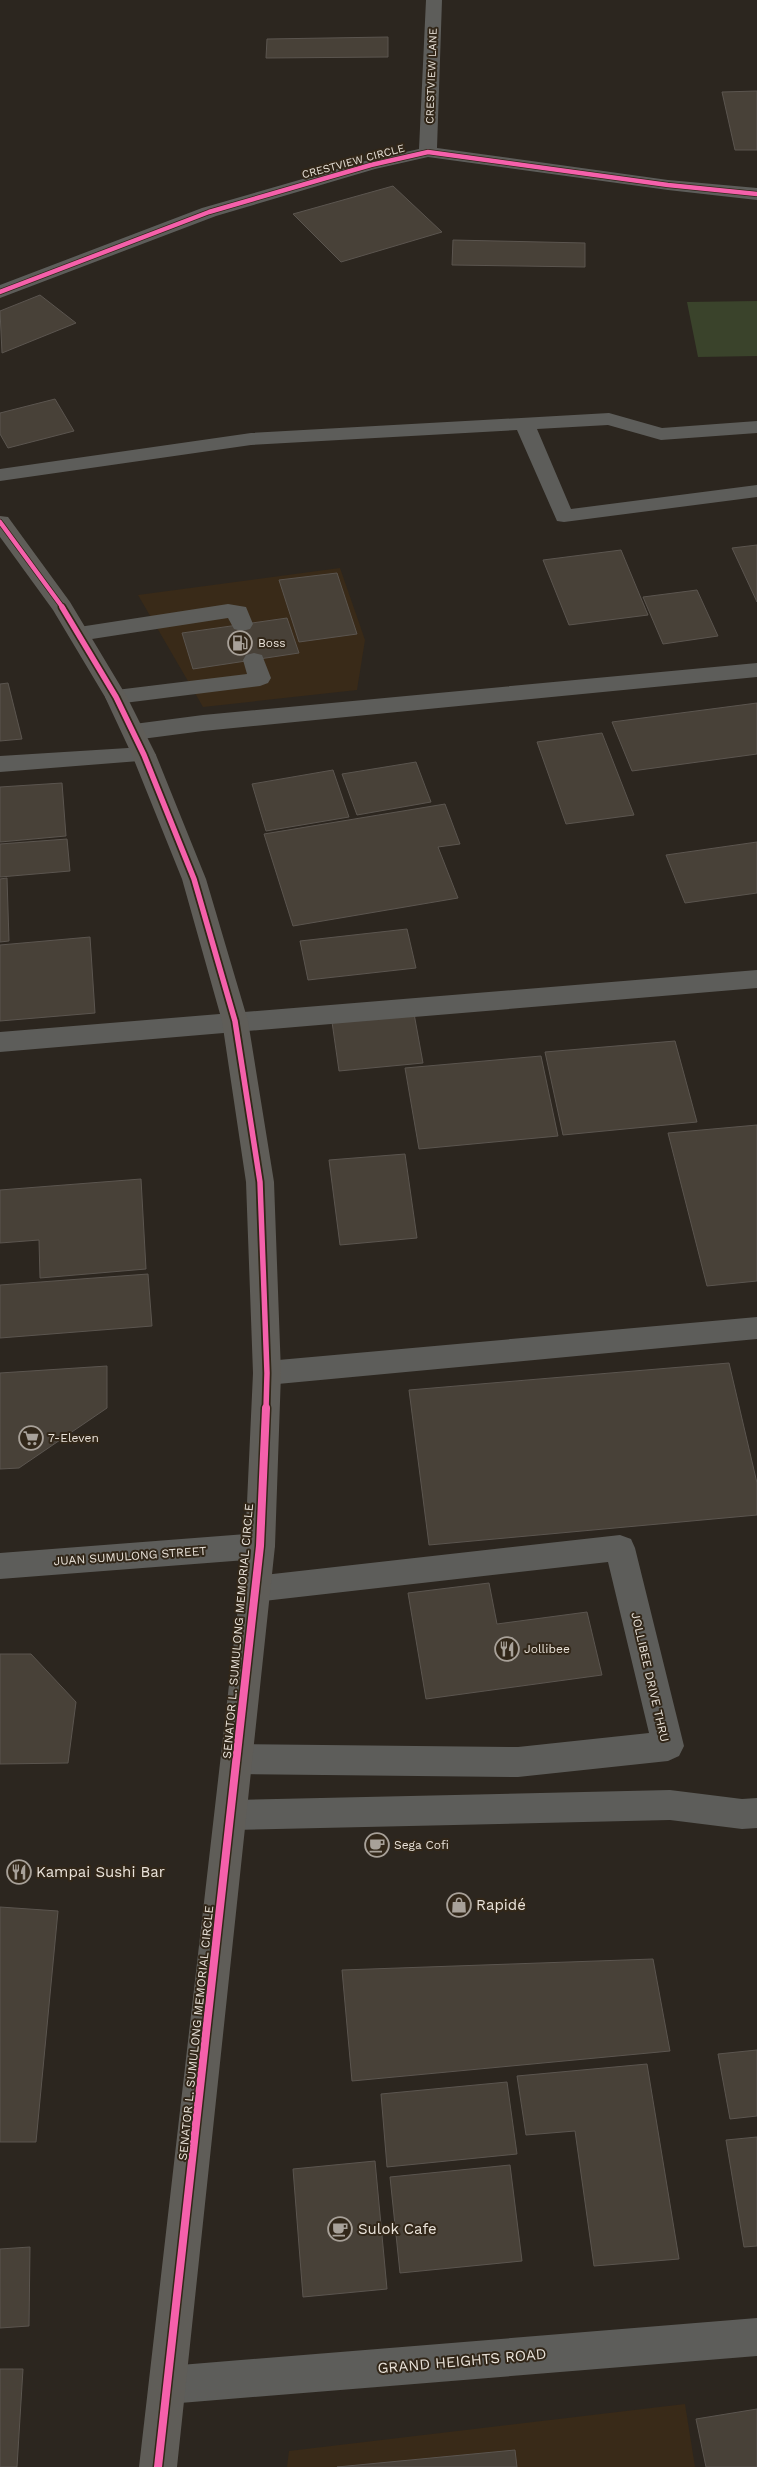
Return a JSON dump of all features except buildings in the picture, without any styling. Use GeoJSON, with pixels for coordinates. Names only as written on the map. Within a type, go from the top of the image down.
{"type":"FeatureCollection","features":[{"type":"Feature","properties":{"kind":"main road","name":"SENATOR L. SUMULONG MEMORIAL CIRCLE"},"geometry":{"type":"LineString","coordinates":[[0,522],[79,634],[116,697],[144,755],[194,879],[235,1021],[260,1182],[267,1373],[260,1546],[232,1815],[158,2467]]}},
{"type":"Feature","properties":{"kind":"street","name":"CRESTVIEW LANE"},"geometry":{"type":"LineString","coordinates":[[428,152],[434,0]]}},
{"type":"Feature","properties":{"kind":"street","name":"CRESTVIEW CIRCLE"},"geometry":{"type":"LineString","coordinates":[[0,292],[209,212],[371,165],[428,152],[668,185],[757,194]]}},
{"type":"Feature","properties":{"kind":"street"},"geometry":{"type":"LineString","coordinates":[[0,475],[251,439],[609,419],[661,434],[757,428]]}},
{"type":"Feature","properties":{"kind":"street"},"geometry":{"type":"LineString","coordinates":[[524,423],[564,516],[757,491]]}},
{"type":"Feature","properties":{"kind":"street"},"geometry":{"type":"LineString","coordinates":[[79,634],[228,611],[238,612],[242,624]]}},
{"type":"Feature","properties":{"kind":"street"},"geometry":{"type":"LineString","coordinates":[[116,697],[252,681],[260,678],[254,660]]}},
{"type":"Feature","properties":{"kind":"street"},"geometry":{"type":"LineString","coordinates":[[134,732],[757,670]]}},
{"type":"Feature","properties":{"kind":"street"},"geometry":{"type":"LineString","coordinates":[[0,764],[144,755]]}},
{"type":"Feature","properties":{"kind":"street"},"geometry":{"type":"LineString","coordinates":[[0,1042],[757,979]]}},
{"type":"Feature","properties":{"kind":"street"},"geometry":{"type":"LineString","coordinates":[[267,1373],[757,1328]]}},
{"type":"Feature","properties":{"kind":"street","name":"JUAN SUMULONG STREET"},"geometry":{"type":"LineString","coordinates":[[0,1566],[260,1546]]}},
{"type":"Feature","properties":{"kind":"street","name":"JOLLIBEE DRIVE THRU"},"geometry":{"type":"LineString","coordinates":[[238,1760],[518,1762],[668,1746],[620,1548],[255,1589]]}},
{"type":"Feature","properties":{"kind":"street"},"geometry":{"type":"LineString","coordinates":[[232,1815],[670,1805],[742,1814],[757,1812]]}},
{"type":"Feature","properties":{"kind":"street","name":"GRAND HEIGHTS ROAD"},"geometry":{"type":"LineString","coordinates":[[168,2385],[757,2337]]}},
{"type":"Feature","properties":{"kind":"shaded area"},"geometry":{"type":"Polygon","coordinates":[[[340,568],[365,640],[357,690],[203,707],[138,595],[340,568]]]}},
{"type":"Feature","properties":{"kind":"shaded area"},"geometry":{"type":"Polygon","coordinates":[[[685,2404],[695,2467],[287,2467],[289,2451],[685,2404]]]}},
{"type":"Feature","properties":{"kind":"green space"},"geometry":{"type":"Polygon","coordinates":[[[757,301],[757,356],[698,357],[687,302],[757,301]]]}},
{"type":"Feature","properties":{"kind":"cycle path"},"geometry":{"type":"LineString","coordinates":[[0,292],[209,212],[371,165],[428,152],[668,185],[757,194]]}},
{"type":"Feature","properties":{"kind":"cycle path"},"geometry":{"type":"LineString","coordinates":[[0,522],[62,607],[116,697],[144,755],[194,879],[235,1021],[260,1182],[267,1373],[260,1546],[238,1759],[158,2467]]}},
{"type":"Feature","properties":{"kind":"place","name":"Boss"},"geometry":{"type":"Point","coordinates":[240,643]}},
{"type":"Feature","properties":{"kind":"place","name":"7-Eleven"},"geometry":{"type":"Point","coordinates":[31,1438]}},
{"type":"Feature","properties":{"kind":"place","name":"Jollibee"},"geometry":{"type":"Point","coordinates":[507,1649]}},
{"type":"Feature","properties":{"kind":"place","name":"Sega Cofi"},"geometry":{"type":"Point","coordinates":[377,1845]}},
{"type":"Feature","properties":{"kind":"place","name":"Kampai Sushi Bar"},"geometry":{"type":"Point","coordinates":[19,1872]}},
{"type":"Feature","properties":{"kind":"place","name":"Rapidé"},"geometry":{"type":"Point","coordinates":[459,1905]}},
{"type":"Feature","properties":{"kind":"place","name":"Sulok Cafe"},"geometry":{"type":"Point","coordinates":[340,2229]}}]}
